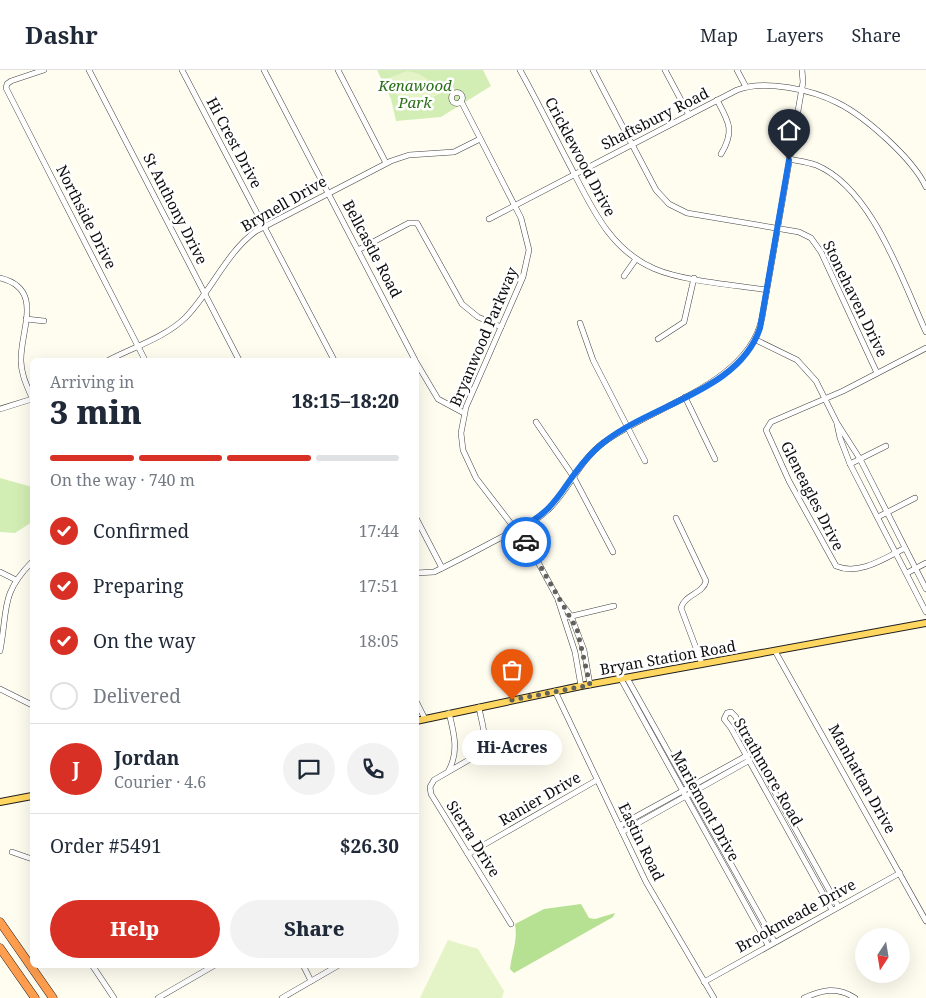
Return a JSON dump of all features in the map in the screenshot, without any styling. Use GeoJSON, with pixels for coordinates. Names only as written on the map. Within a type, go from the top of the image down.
{"type":"FeatureCollection","features":[{"type":"Feature","properties":{"kind":"highway"},"geometry":{"type":"LineString","coordinates":[[0,922],[30,965]]}},
{"type":"Feature","properties":{"kind":"highway"},"geometry":{"type":"LineString","coordinates":[[0,948],[35,998]]}},
{"type":"Feature","properties":{"kind":"highway"},"geometry":{"type":"LineString","coordinates":[[32,968],[53,998]]}},
{"type":"Feature","properties":{"kind":"main road","name":"Bryan Station Road"},"geometry":{"type":"LineString","coordinates":[[419,720],[581,686],[926,623]]}},
{"type":"Feature","properties":{"kind":"main road"},"geometry":{"type":"LineString","coordinates":[[0,802],[30,796]]}},
{"type":"Feature","properties":{"kind":"street","name":"Northside Drive"},"geometry":{"type":"LineString","coordinates":[[44,70],[15,79],[6,85],[144,358]]}},
{"type":"Feature","properties":{"kind":"street","name":"St Anthony Drive"},"geometry":{"type":"LineString","coordinates":[[89,70],[237,358]]}},
{"type":"Feature","properties":{"kind":"street","name":"Hi Crest Drive"},"geometry":{"type":"LineString","coordinates":[[182,70],[333,358]]}},
{"type":"Feature","properties":{"kind":"street","name":"Bellcastle Road"},"geometry":{"type":"LineString","coordinates":[[264,70],[414,358]]}},
{"type":"Feature","properties":{"kind":"street"},"geometry":{"type":"LineString","coordinates":[[338,70],[386,163]]}},
{"type":"Feature","properties":{"kind":"street","name":"Cricklewood Drive"},"geometry":{"type":"LineString","coordinates":[[520,70],[605,230],[619,246],[636,259],[657,270],[767,290]]}},
{"type":"Feature","properties":{"kind":"street","name":"Stonehaven Drive"},"geometry":{"type":"LineString","coordinates":[[593,70],[631,145],[662,199],[675,208],[696,215],[806,234],[816,244],[877,373]]}},
{"type":"Feature","properties":{"kind":"street"},"geometry":{"type":"LineString","coordinates":[[665,70],[688,115]]}},
{"type":"Feature","properties":{"kind":"street"},"geometry":{"type":"LineString","coordinates":[[737,70],[746,87]]}},
{"type":"Feature","properties":{"kind":"street"},"geometry":{"type":"LineString","coordinates":[[419,573],[429,573],[442,568],[547,512],[594,450],[628,427],[731,370],[744,358],[756,340],[767,290],[801,91],[802,70]]}},
{"type":"Feature","properties":{"kind":"street","name":"Shaftsbury Road"},"geometry":{"type":"LineString","coordinates":[[489,219],[688,115],[746,87],[766,86],[801,91],[828,98],[848,108],[910,162],[926,187]]}},
{"type":"Feature","properties":{"kind":"street"},"geometry":{"type":"LineString","coordinates":[[718,100],[729,124],[730,131],[727,144],[721,154]]}},
{"type":"Feature","properties":{"kind":"street","name":"Bryanwood Parkway"},"geometry":{"type":"LineString","coordinates":[[461,101],[515,206],[527,234],[528,259],[523,277],[464,413],[461,433],[466,459],[476,478],[532,551],[558,599],[571,616],[582,644],[590,685]]}},
{"type":"Feature","properties":{"kind":"street","name":"Brynell Drive"},"geometry":{"type":"LineString","coordinates":[[113,358],[177,324],[192,309],[238,248],[249,236],[264,227],[386,163],[409,155],[454,152],[480,139]]}},
{"type":"Feature","properties":{"kind":"street"},"geometry":{"type":"LineString","coordinates":[[789,160],[822,169],[861,202],[881,234],[926,332]]}},
{"type":"Feature","properties":{"kind":"street"},"geometry":{"type":"LineString","coordinates":[[358,250],[409,223],[417,223],[462,304],[478,317],[501,327]]}},
{"type":"Feature","properties":{"kind":"street"},"geometry":{"type":"LineString","coordinates":[[624,276],[636,259]]}},
{"type":"Feature","properties":{"kind":"street"},"geometry":{"type":"LineString","coordinates":[[0,278],[11,280],[21,288],[26,303],[21,365],[30,392]]}},
{"type":"Feature","properties":{"kind":"street"},"geometry":{"type":"LineString","coordinates":[[658,339],[684,322],[694,278]]}},
{"type":"Feature","properties":{"kind":"street"},"geometry":{"type":"LineString","coordinates":[[26,318],[44,322]]}},
{"type":"Feature","properties":{"kind":"street"},"geometry":{"type":"LineString","coordinates":[[580,324],[591,355],[645,461]]}},
{"type":"Feature","properties":{"kind":"street"},"geometry":{"type":"LineString","coordinates":[[756,340],[797,360],[810,372],[837,423],[860,460],[926,589]]}},
{"type":"Feature","properties":{"kind":"street"},"geometry":{"type":"LineString","coordinates":[[825,398],[926,348]]}},
{"type":"Feature","properties":{"kind":"street","name":"Bellcastle Road"},"geometry":{"type":"LineString","coordinates":[[419,366],[438,399],[464,413]]}},
{"type":"Feature","properties":{"kind":"street"},"geometry":{"type":"LineString","coordinates":[[684,397],[715,459]]}},
{"type":"Feature","properties":{"kind":"street","name":"Gleneagles Drive"},"geometry":{"type":"LineString","coordinates":[[825,398],[769,424],[767,434],[778,460],[836,566],[844,569],[858,568],[905,548]]}},
{"type":"Feature","properties":{"kind":"street"},"geometry":{"type":"LineString","coordinates":[[0,409],[30,399]]}},
{"type":"Feature","properties":{"kind":"street"},"geometry":{"type":"LineString","coordinates":[[536,422],[573,476],[613,552]]}},
{"type":"Feature","properties":{"kind":"street"},"geometry":{"type":"LineString","coordinates":[[837,423],[840,438],[850,464],[926,612]]}},
{"type":"Feature","properties":{"kind":"street"},"geometry":{"type":"LineString","coordinates":[[850,464],[886,446]]}},
{"type":"Feature","properties":{"kind":"street"},"geometry":{"type":"LineString","coordinates":[[878,517],[915,498]]}},
{"type":"Feature","properties":{"kind":"street"},"geometry":{"type":"LineString","coordinates":[[676,518],[706,581],[702,588],[686,599],[681,608],[702,664]]}},
{"type":"Feature","properties":{"kind":"street"},"geometry":{"type":"LineString","coordinates":[[419,524],[442,568]]}},
{"type":"Feature","properties":{"kind":"street"},"geometry":{"type":"LineString","coordinates":[[907,573],[926,563]]}},
{"type":"Feature","properties":{"kind":"street"},"geometry":{"type":"LineString","coordinates":[[0,652],[6,598],[16,580],[30,564]]}},
{"type":"Feature","properties":{"kind":"street"},"geometry":{"type":"LineString","coordinates":[[0,572],[16,580]]}},
{"type":"Feature","properties":{"kind":"street","name":"Bryanwood Parkway"},"geometry":{"type":"LineString","coordinates":[[558,599],[562,618],[574,646],[581,686]]}},
{"type":"Feature","properties":{"kind":"street"},"geometry":{"type":"LineString","coordinates":[[562,618],[614,606]]}},
{"type":"Feature","properties":{"kind":"street","name":"Manhattan Drive"},"geometry":{"type":"LineString","coordinates":[[776,651],[926,920]]}},
{"type":"Feature","properties":{"kind":"street","name":"Mariemont Drive"},"geometry":{"type":"LineString","coordinates":[[624,679],[692,793],[774,941]]}},
{"type":"Feature","properties":{"kind":"street","name":"Mariemont Drive"},"geometry":{"type":"LineString","coordinates":[[624,679],[685,797],[768,945]]}},
{"type":"Feature","properties":{"kind":"street"},"geometry":{"type":"LineString","coordinates":[[0,689],[30,704]]}},
{"type":"Feature","properties":{"kind":"street","name":"Eastin Road"},"geometry":{"type":"LineString","coordinates":[[555,692],[646,882],[714,998]]}},
{"type":"Feature","properties":{"kind":"street"},"geometry":{"type":"LineString","coordinates":[[419,707],[425,719]]}},
{"type":"Feature","properties":{"kind":"street","name":"Sierra Drive"},"geometry":{"type":"LineString","coordinates":[[478,707],[485,739],[484,748],[479,754],[449,770],[432,783],[431,794],[511,924]]}},
{"type":"Feature","properties":{"kind":"street","name":"Strathmore Road"},"geometry":{"type":"LineString","coordinates":[[832,910],[731,728],[725,722],[724,719],[727,713],[731,712],[736,717],[737,724],[838,906]]}},
{"type":"Feature","properties":{"kind":"street"},"geometry":{"type":"LineString","coordinates":[[449,713],[456,744],[454,760],[449,770]]}},
{"type":"Feature","properties":{"kind":"street"},"geometry":{"type":"LineString","coordinates":[[620,829],[688,787],[746,755],[754,754]]}},
{"type":"Feature","properties":{"kind":"street"},"geometry":{"type":"LineString","coordinates":[[620,829],[685,797],[749,761],[754,754]]}},
{"type":"Feature","properties":{"kind":"street","name":"Ranier Drive"},"geometry":{"type":"LineString","coordinates":[[468,854],[597,780]]}},
{"type":"Feature","properties":{"kind":"street"},"geometry":{"type":"LineString","coordinates":[[12,852],[30,858]]}},
{"type":"Feature","properties":{"kind":"street","name":"Brookmeade Drive"},"geometry":{"type":"LineString","coordinates":[[704,982],[774,941],[900,873]]}},
{"type":"Feature","properties":{"kind":"street"},"geometry":{"type":"LineString","coordinates":[[733,883],[739,879]]}},
{"type":"Feature","properties":{"kind":"street"},"geometry":{"type":"LineString","coordinates":[[94,968],[114,998]]}},
{"type":"Feature","properties":{"kind":"street"},"geometry":{"type":"LineString","coordinates":[[158,998],[210,968]]}},
{"type":"Feature","properties":{"kind":"street"},"geometry":{"type":"LineString","coordinates":[[305,968],[312,981]]}},
{"type":"Feature","properties":{"kind":"street"},"geometry":{"type":"LineString","coordinates":[[282,998],[334,968]]}},
{"type":"Feature","properties":{"kind":"street"},"geometry":{"type":"LineString","coordinates":[[804,998],[817,992],[832,990],[844,992],[855,998]]}},
{"type":"Feature","properties":{"kind":"green space","name":"Kenawood Park"},"geometry":{"type":"Polygon","coordinates":[[[377,70],[483,70],[491,86],[441,117],[396,121],[391,99],[377,70]]]}},
{"type":"Feature","properties":{"kind":"green space"},"geometry":{"type":"Polygon","coordinates":[[[407,71],[426,78],[434,85],[439,94],[408,110],[404,109],[389,78],[407,71]]]}},
{"type":"Feature","properties":{"kind":"green space"},"geometry":{"type":"Polygon","coordinates":[[[0,478],[30,486],[30,523],[15,533],[0,532],[0,478]]]}},
{"type":"Feature","properties":{"kind":"green space"},"geometry":{"type":"Polygon","coordinates":[[[581,904],[589,918],[595,919],[615,913],[613,917],[514,973],[510,969],[515,941],[515,924],[544,909],[581,904]]]}},
{"type":"Feature","properties":{"kind":"green space"},"geometry":{"type":"Polygon","coordinates":[[[448,940],[478,949],[504,991],[502,998],[420,998],[448,940]]]}},
{"type":"Feature","properties":{"kind":"way so far"},"geometry":{"type":"LineString","coordinates":[[512,700],[590,685],[584,650],[577,629],[526,542]]}},
{"type":"Feature","properties":{"kind":"place","name":"Hi-Acres"},"geometry":{"type":"Point","coordinates":[512,700]}},
{"type":"Feature","properties":{"kind":"route"},"geometry":{"type":"LineString","coordinates":[[526,542],[516,530],[542,516],[552,506],[583,463],[602,443],[731,370],[744,358],[756,340],[760,328],[789,160]]}}]}
